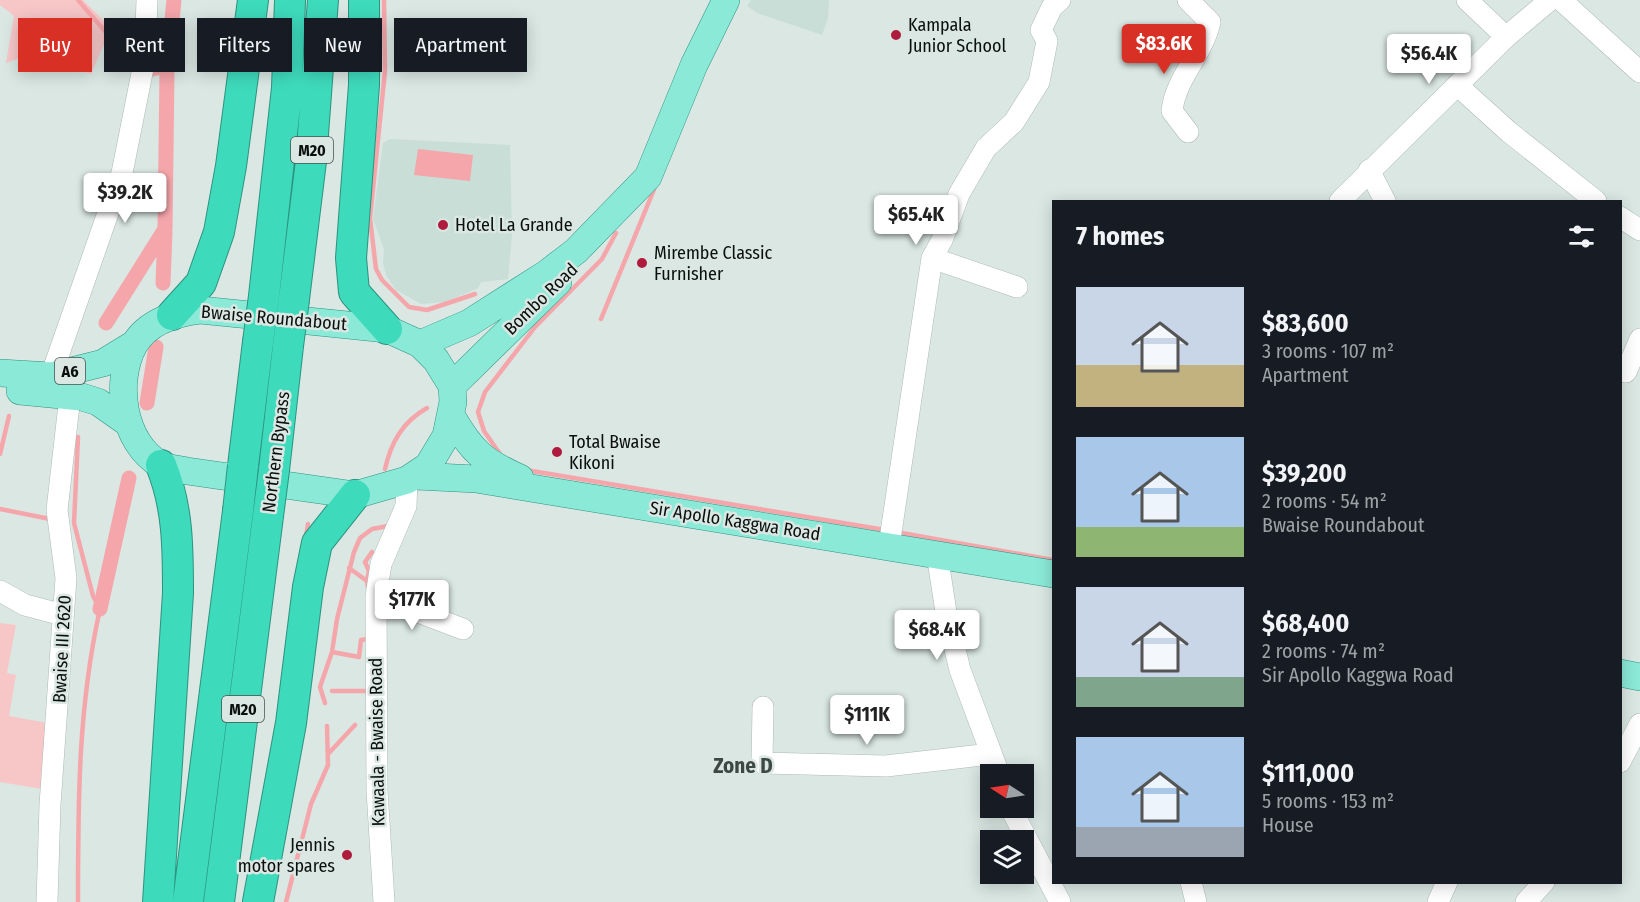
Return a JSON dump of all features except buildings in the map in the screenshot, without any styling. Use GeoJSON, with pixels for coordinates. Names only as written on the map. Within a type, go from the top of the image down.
{"type":"FeatureCollection","features":[{"type":"Feature","properties":{"kind":"highway"},"geometry":{"type":"LineString","coordinates":[[172,315],[201,284],[219,232],[233,155],[253,0]]}},
{"type":"Feature","properties":{"kind":"highway","name":"Northern Bypass"},"geometry":{"type":"LineString","coordinates":[[188,902],[264,296],[286,88],[290,0]]}},
{"type":"Feature","properties":{"kind":"highway","name":"Northern Bypass"},"geometry":{"type":"LineString","coordinates":[[219,902],[311,161],[323,0]]}},
{"type":"Feature","properties":{"kind":"highway"},"geometry":{"type":"LineString","coordinates":[[364,0],[364,84],[351,258],[354,292],[387,329]]}},
{"type":"Feature","properties":{"kind":"highway"},"geometry":{"type":"LineString","coordinates":[[158,902],[178,593],[178,542],[174,510],[160,465]]}},
{"type":"Feature","properties":{"kind":"highway"},"geometry":{"type":"LineString","coordinates":[[258,902],[291,723],[308,587],[316,543],[355,495]]}},
{"type":"Feature","properties":{"kind":"main road","name":"Bombo Road"},"geometry":{"type":"LineString","coordinates":[[420,344],[470,323],[506,303],[576,251],[648,177],[694,65],[726,0]]}},
{"type":"Feature","properties":{"kind":"main road","name":"Bombo Road"},"geometry":{"type":"LineString","coordinates":[[452,386],[597,247],[622,206]]}},
{"type":"Feature","properties":{"kind":"main road","name":"Bwaise Roundabout"},"geometry":{"type":"LineString","coordinates":[[134,345],[153,327],[172,315],[200,310],[387,329],[420,344],[436,360],[452,386]]}},
{"type":"Feature","properties":{"kind":"main road","name":"A6"},"geometry":{"type":"LineString","coordinates":[[0,373],[51,376],[103,363],[134,345]]}},
{"type":"Feature","properties":{"kind":"main road"},"geometry":{"type":"LineString","coordinates":[[134,345],[126,367],[124,384],[128,423],[142,446],[160,465],[187,471],[355,495],[411,478],[428,466],[437,453],[452,417],[452,386]]}},
{"type":"Feature","properties":{"kind":"main road","name":"A6"},"geometry":{"type":"LineString","coordinates":[[0,388],[70,396],[98,402],[128,423]]}},
{"type":"Feature","properties":{"kind":"main road"},"geometry":{"type":"LineString","coordinates":[[452,417],[468,445],[492,465],[549,491]]}},
{"type":"Feature","properties":{"kind":"main road","name":"Sir Apollo Kaggwa Road"},"geometry":{"type":"LineString","coordinates":[[411,478],[476,479],[1052,574]]}},
{"type":"Feature","properties":{"kind":"main road"},"geometry":{"type":"LineString","coordinates":[[1622,673],[1640,677]]}},
{"type":"Feature","properties":{"kind":"street"},"geometry":{"type":"LineString","coordinates":[[51,376],[122,173],[145,57],[147,0]]}},
{"type":"Feature","properties":{"kind":"street"},"geometry":{"type":"LineString","coordinates":[[889,546],[932,258],[942,240],[959,194],[986,148],[1014,122],[1039,82],[1047,41],[1041,30],[1052,7],[1060,0]]}},
{"type":"Feature","properties":{"kind":"street"},"geometry":{"type":"LineString","coordinates":[[1188,0],[1210,22],[1207,34],[1173,99],[1172,111],[1188,132]]}},
{"type":"Feature","properties":{"kind":"street"},"geometry":{"type":"LineString","coordinates":[[1467,0],[1506,37]]}},
{"type":"Feature","properties":{"kind":"street"},"geometry":{"type":"LineString","coordinates":[[1341,200],[1506,37],[1550,0]]}},
{"type":"Feature","properties":{"kind":"street"},"geometry":{"type":"LineString","coordinates":[[1561,0],[1640,72]]}},
{"type":"Feature","properties":{"kind":"street"},"geometry":{"type":"LineString","coordinates":[[1457,85],[1509,132],[1595,200]]}},
{"type":"Feature","properties":{"kind":"street"},"geometry":{"type":"LineString","coordinates":[[1369,170],[1385,200]]}},
{"type":"Feature","properties":{"kind":"street"},"geometry":{"type":"LineString","coordinates":[[1622,218],[1640,230]]}},
{"type":"Feature","properties":{"kind":"street"},"geometry":{"type":"LineString","coordinates":[[932,258],[1017,287]]}},
{"type":"Feature","properties":{"kind":"street"},"geometry":{"type":"LineString","coordinates":[[1626,372],[1640,339]]}},
{"type":"Feature","properties":{"kind":"street","name":"Bwaise III 2620"},"geometry":{"type":"LineString","coordinates":[[47,902],[50,805],[62,662],[66,578],[57,510],[70,396]]}},
{"type":"Feature","properties":{"kind":"street","name":"Kawaala - Bwaise Road"},"geometry":{"type":"LineString","coordinates":[[384,902],[376,790],[376,596],[381,564],[406,506],[411,478]]}},
{"type":"Feature","properties":{"kind":"street"},"geometry":{"type":"LineString","coordinates":[[937,554],[946,612],[960,670],[996,764]]}},
{"type":"Feature","properties":{"kind":"street"},"geometry":{"type":"LineString","coordinates":[[0,591],[25,605],[63,615]]}},
{"type":"Feature","properties":{"kind":"street"},"geometry":{"type":"LineString","coordinates":[[376,596],[463,629]]}},
{"type":"Feature","properties":{"kind":"street"},"geometry":{"type":"LineString","coordinates":[[763,707],[762,763],[886,766],[992,754]]}},
{"type":"Feature","properties":{"kind":"street"},"geometry":{"type":"LineString","coordinates":[[1622,758],[1640,724]]}},
{"type":"Feature","properties":{"kind":"street"},"geometry":{"type":"LineString","coordinates":[[1016,818],[1060,902]]}},
{"type":"Feature","properties":{"kind":"street"},"geometry":{"type":"LineString","coordinates":[[1192,884],[1196,902]]}},
{"type":"Feature","properties":{"kind":"street"},"geometry":{"type":"LineString","coordinates":[[1438,902],[1446,884]]}},
{"type":"Feature","properties":{"kind":"street"},"geometry":{"type":"LineString","coordinates":[[1526,902],[1542,884]]}},
{"type":"Feature","properties":{"kind":"shaded area"},"geometry":{"type":"Polygon","coordinates":[[[0,0],[83,0],[104,21],[104,44],[92,72],[92,18],[18,18],[18,59],[6,63],[14,16],[0,5],[0,0]]]}},
{"type":"Feature","properties":{"kind":"shaded area"},"geometry":{"type":"Polygon","coordinates":[[[751,0],[829,0],[828,18],[822,35],[757,13],[747,6],[751,0]]]}},
{"type":"Feature","properties":{"kind":"shaded area","name":"Hotel La Grande"},"geometry":{"type":"Polygon","coordinates":[[[390,139],[510,145],[512,235],[508,279],[481,282],[478,288],[445,302],[421,304],[396,290],[386,275],[383,263],[384,249],[373,219],[383,143],[390,139]]]}},
{"type":"Feature","properties":{"kind":"shaded area"},"geometry":{"type":"Polygon","coordinates":[[[418,149],[473,155],[470,181],[414,175],[418,149]]]}},
{"type":"Feature","properties":{"kind":"shaded area"},"geometry":{"type":"Polygon","coordinates":[[[0,623],[16,625],[7,673],[16,675],[9,716],[53,724],[42,789],[0,782],[0,623]]]}},
{"type":"Feature","properties":{"kind":"waterway"},"geometry":{"type":"LineString","coordinates":[[78,0],[104,30]]}},
{"type":"Feature","properties":{"kind":"waterway"},"geometry":{"type":"LineString","coordinates":[[106,323],[165,229],[167,71],[174,0]]}},
{"type":"Feature","properties":{"kind":"waterway"},"geometry":{"type":"LineString","coordinates":[[384,0],[385,71],[370,218],[376,269],[382,280],[409,307],[427,310],[475,294]]}},
{"type":"Feature","properties":{"kind":"waterway"},"geometry":{"type":"LineString","coordinates":[[148,75],[162,72]]}},
{"type":"Feature","properties":{"kind":"waterway"},"geometry":{"type":"LineString","coordinates":[[601,319],[655,187]]}},
{"type":"Feature","properties":{"kind":"waterway"},"geometry":{"type":"LineString","coordinates":[[163,283],[165,232]]}},
{"type":"Feature","properties":{"kind":"waterway"},"geometry":{"type":"LineString","coordinates":[[500,454],[484,431],[478,412],[485,392],[535,327],[602,259],[616,233]]}},
{"type":"Feature","properties":{"kind":"waterway"},"geometry":{"type":"LineString","coordinates":[[147,403],[156,347]]}},
{"type":"Feature","properties":{"kind":"waterway"},"geometry":{"type":"LineString","coordinates":[[385,469],[399,434],[411,420],[427,408]]}},
{"type":"Feature","properties":{"kind":"waterway"},"geometry":{"type":"LineString","coordinates":[[0,454],[9,416]]}},
{"type":"Feature","properties":{"kind":"waterway"},"geometry":{"type":"LineString","coordinates":[[78,437],[74,523],[93,596],[100,609],[83,718],[79,791],[78,902]]}},
{"type":"Feature","properties":{"kind":"waterway"},"geometry":{"type":"LineString","coordinates":[[526,470],[885,530]]}},
{"type":"Feature","properties":{"kind":"waterway"},"geometry":{"type":"LineString","coordinates":[[100,609],[129,478]]}},
{"type":"Feature","properties":{"kind":"waterway"},"geometry":{"type":"LineString","coordinates":[[0,509],[50,519]]}},
{"type":"Feature","properties":{"kind":"waterway"},"geometry":{"type":"LineString","coordinates":[[306,536],[308,524]]}},
{"type":"Feature","properties":{"kind":"waterway"},"geometry":{"type":"LineString","coordinates":[[325,703],[320,687],[332,652],[337,619],[354,552],[360,538],[372,529],[388,526]]}},
{"type":"Feature","properties":{"kind":"waterway"},"geometry":{"type":"LineString","coordinates":[[896,532],[1052,560]]}},
{"type":"Feature","properties":{"kind":"waterway"},"geometry":{"type":"LineString","coordinates":[[367,581],[369,571],[365,562],[372,552]]}},
{"type":"Feature","properties":{"kind":"waterway"},"geometry":{"type":"LineString","coordinates":[[349,568],[367,581],[368,588]]}},
{"type":"Feature","properties":{"kind":"waterway"},"geometry":{"type":"LineString","coordinates":[[332,652],[359,657],[361,640],[368,639],[368,636]]}},
{"type":"Feature","properties":{"kind":"waterway"},"geometry":{"type":"LineString","coordinates":[[332,691],[371,691]]}},
{"type":"Feature","properties":{"kind":"waterway"},"geometry":{"type":"LineString","coordinates":[[328,754],[355,725]]}},
{"type":"Feature","properties":{"kind":"waterway"},"geometry":{"type":"LineString","coordinates":[[286,902],[311,804],[328,765],[327,726]]}},
{"type":"Feature","properties":{"kind":"place","name":"Kampala Junior School"},"geometry":{"type":"Point","coordinates":[896,35]}},
{"type":"Feature","properties":{"kind":"place","name":"Hotel La Grande"},"geometry":{"type":"Point","coordinates":[443,225]}},
{"type":"Feature","properties":{"kind":"place","name":"Mirembe Classic Furnisher"},"geometry":{"type":"Point","coordinates":[642,263]}},
{"type":"Feature","properties":{"kind":"place","name":"Total Bwaise Kikoni"},"geometry":{"type":"Point","coordinates":[557,452]}},
{"type":"Feature","properties":{"kind":"place","name":"Jennis motor spares"},"geometry":{"type":"Point","coordinates":[347,855]}},
{"type":"Feature","properties":{"kind":"district","name":"Zone D"},"geometry":{"type":"Point","coordinates":[743,766]}}]}
